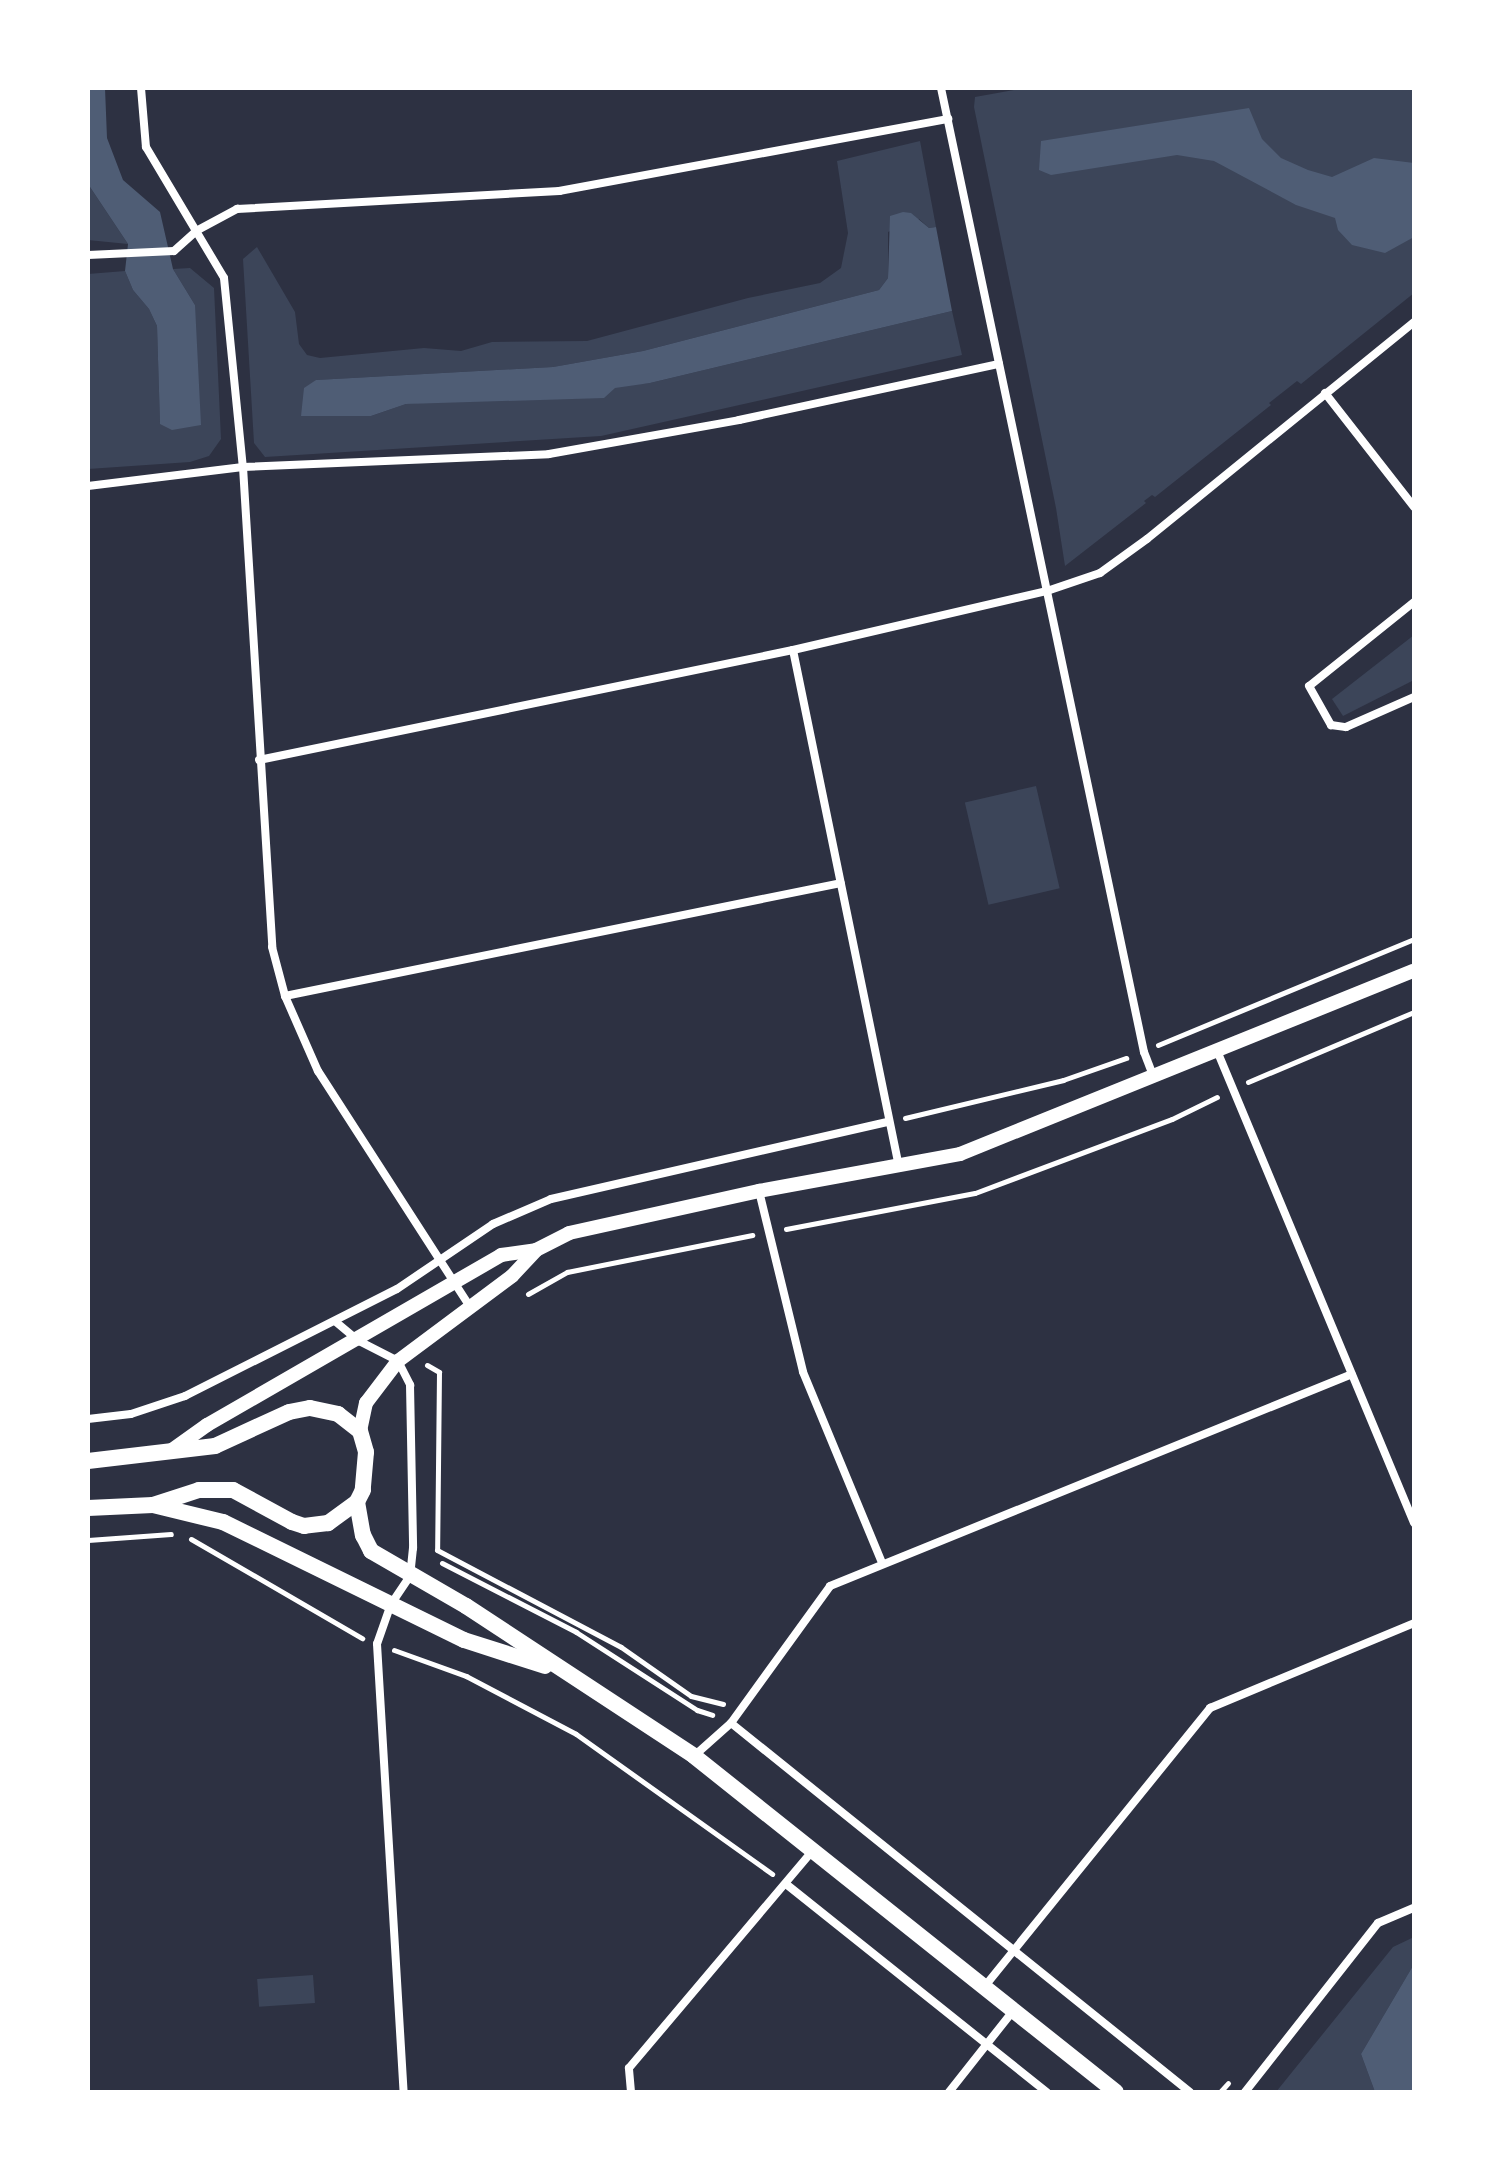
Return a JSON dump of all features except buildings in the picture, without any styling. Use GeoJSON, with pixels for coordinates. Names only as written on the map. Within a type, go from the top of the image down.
{"type":"FeatureCollection","features":[{"type":"Feature","properties":{"kind":"main road"},"geometry":{"type":"LineString","coordinates":[[88,1461],[215,1446],[289,1412],[310,1408],[338,1414],[360,1431],[366,1452],[366,1475],[357,1502],[363,1535],[371,1551],[466,1606],[694,1756],[814,1848],[1116,2092]]}},
{"type":"Feature","properties":{"kind":"main road"},"geometry":{"type":"LineString","coordinates":[[88,1508],[153,1505],[199,1490],[233,1490],[304,1526],[328,1523],[357,1502]]}},
{"type":"Feature","properties":{"kind":"main road"},"geometry":{"type":"LineString","coordinates":[[153,1505],[244,1530],[464,1640],[566,1672]]}},
{"type":"Feature","properties":{"kind":"street"},"geometry":{"type":"LineString","coordinates":[[141,88],[146,147],[224,278],[243,467],[272,947],[285,996],[318,1071],[469,1305]]}},
{"type":"Feature","properties":{"kind":"street"},"geometry":{"type":"LineString","coordinates":[[941,88],[1144,1052],[1154,1079]]}},
{"type":"Feature","properties":{"kind":"street"},"geometry":{"type":"LineString","coordinates":[[88,255],[174,251],[196,231],[237,209],[559,191],[948,119]]}},
{"type":"Feature","properties":{"kind":"street"},"geometry":{"type":"LineString","coordinates":[[259,760],[793,650],[1047,591],[1100,573],[1147,539],[1414,322]]}},
{"type":"Feature","properties":{"kind":"street"},"geometry":{"type":"LineString","coordinates":[[88,486],[243,467],[549,454],[739,420],[999,364]]}},
{"type":"Feature","properties":{"kind":"street"},"geometry":{"type":"LineString","coordinates":[[1325,393],[1414,507]]}},
{"type":"Feature","properties":{"kind":"street"},"geometry":{"type":"LineString","coordinates":[[1414,602],[1309,686],[1331,725],[1346,727],[1414,697]]}},
{"type":"Feature","properties":{"kind":"street"},"geometry":{"type":"LineString","coordinates":[[793,650],[899,1168]]}},
{"type":"Feature","properties":{"kind":"street"},"geometry":{"type":"LineString","coordinates":[[285,996],[841,883]]}},
{"type":"Feature","properties":{"kind":"street"},"geometry":{"type":"LineString","coordinates":[[172,1450],[207,1425],[359,1341],[501,1255],[536,1250],[569,1233],[759,1191],[899,1168],[960,1154],[1154,1079],[1414,971]]}},
{"type":"Feature","properties":{"kind":"street"},"geometry":{"type":"LineString","coordinates":[[1218,1053],[1414,1523]]}},
{"type":"Feature","properties":{"kind":"street"},"geometry":{"type":"LineString","coordinates":[[88,1419],[131,1414],[185,1396],[336,1322],[442,1260],[493,1224],[551,1199],[888,1122]]}},
{"type":"Feature","properties":{"kind":"street"},"geometry":{"type":"LineString","coordinates":[[759,1191],[766,1232],[803,1372],[882,1563]]}},
{"type":"Feature","properties":{"kind":"street"},"geometry":{"type":"LineString","coordinates":[[360,1431],[366,1403],[398,1361],[469,1305],[512,1276],[536,1250]]}},
{"type":"Feature","properties":{"kind":"street"},"geometry":{"type":"LineString","coordinates":[[336,1322],[359,1341],[398,1361],[410,1385],[413,1548],[410,1576],[391,1604],[377,1644],[404,2092]]}},
{"type":"Feature","properties":{"kind":"street"},"geometry":{"type":"LineString","coordinates":[[694,1756],[731,1723],[830,1586],[1352,1374]]}},
{"type":"Feature","properties":{"kind":"street"},"geometry":{"type":"LineString","coordinates":[[984,1987],[1210,1708],[1414,1623]]}},
{"type":"Feature","properties":{"kind":"street"},"geometry":{"type":"LineString","coordinates":[[731,1723],[1190,2092]]}},
{"type":"Feature","properties":{"kind":"street"},"geometry":{"type":"LineString","coordinates":[[631,2092],[629,2068],[814,1848]]}},
{"type":"Feature","properties":{"kind":"street"},"geometry":{"type":"LineString","coordinates":[[786,1884],[1047,2092]]}},
{"type":"Feature","properties":{"kind":"street"},"geometry":{"type":"LineString","coordinates":[[1245,2092],[1378,1923],[1414,1908]]}},
{"type":"Feature","properties":{"kind":"street"},"geometry":{"type":"LineString","coordinates":[[949,2092],[1013,2011]]}},
{"type":"Feature","properties":{"kind":"path"},"geometry":{"type":"LineString","coordinates":[[888,1122],[1063,1080],[1144,1052],[1414,939]]}},
{"type":"Feature","properties":{"kind":"path"},"geometry":{"type":"LineString","coordinates":[[518,1301],[567,1272],[975,1193],[1172,1119],[1234,1088],[1414,1012]]}},
{"type":"Feature","properties":{"kind":"path"},"geometry":{"type":"LineString","coordinates":[[410,1385],[432,1360]]}},
{"type":"Feature","properties":{"kind":"path"},"geometry":{"type":"LineString","coordinates":[[88,1540],[181,1533],[349,1633],[466,1676],[576,1734],[786,1884]]}},
{"type":"Feature","properties":{"kind":"path"},"geometry":{"type":"LineString","coordinates":[[413,1548],[576,1632],[697,1710],[731,1723]]}},
{"type":"Feature","properties":{"kind":"shaded area"},"geometry":{"type":"Polygon","coordinates":[[[88,88],[105,88],[107,138],[123,180],[160,212],[173,269],[195,305],[201,425],[172,430],[160,424],[157,326],[149,309],[133,290],[125,271],[128,244],[88,184],[88,88]]]}},
{"type":"Feature","properties":{"kind":"shaded area"},"geometry":{"type":"Polygon","coordinates":[[[1025,88],[1414,88],[1414,293],[1301,384],[1297,381],[1269,403],[1271,405],[1155,497],[1152,495],[1144,501],[1146,503],[1065,566],[1056,508],[974,107],[975,97],[1025,88]]]}},
{"type":"Feature","properties":{"kind":"shaded area"},"geometry":{"type":"Polygon","coordinates":[[[1249,108],[1262,139],[1281,158],[1308,170],[1332,177],[1374,158],[1414,163],[1414,237],[1385,253],[1352,245],[1338,230],[1335,218],[1296,205],[1214,161],[1177,155],[1051,175],[1039,170],[1041,141],[1249,108]]]}},
{"type":"Feature","properties":{"kind":"shaded area"},"geometry":{"type":"Polygon","coordinates":[[[920,141],[936,227],[929,228],[919,219],[888,232],[888,278],[879,290],[643,351],[553,367],[316,380],[301,416],[371,416],[406,404],[650,383],[952,311],[962,355],[601,436],[265,457],[254,443],[243,259],[257,247],[295,312],[299,344],[307,355],[320,358],[424,348],[461,351],[492,342],[587,341],[748,298],[820,283],[841,268],[848,233],[837,161],[920,141]]]}},
{"type":"Feature","properties":{"kind":"shaded area"},"geometry":{"type":"Polygon","coordinates":[[[88,184],[128,244],[88,240],[88,184]]]}},
{"type":"Feature","properties":{"kind":"shaded area"},"geometry":{"type":"Polygon","coordinates":[[[911,213],[929,228],[936,227],[952,311],[650,383],[615,388],[604,398],[406,404],[371,416],[301,416],[304,388],[316,380],[553,367],[643,351],[879,290],[888,278],[890,216],[911,213]]]}},
{"type":"Feature","properties":{"kind":"shaded area"},"geometry":{"type":"Polygon","coordinates":[[[190,268],[214,288],[221,439],[209,456],[190,462],[88,469],[88,274],[125,271],[133,290],[149,309],[157,326],[160,423],[195,305],[173,269],[190,268]]]}},
{"type":"Feature","properties":{"kind":"shaded area"},"geometry":{"type":"Polygon","coordinates":[[[1414,635],[1414,680],[1343,716],[1332,699],[1414,635]]]}},
{"type":"Feature","properties":{"kind":"shaded area"},"geometry":{"type":"Polygon","coordinates":[[[1036,786],[1060,888],[988,905],[965,802],[1036,786]]]}},
{"type":"Feature","properties":{"kind":"shaded area"},"geometry":{"type":"Polygon","coordinates":[[[1414,1937],[1414,1964],[1361,2054],[1375,2092],[1276,2092],[1393,1947],[1414,1937]]]}},
{"type":"Feature","properties":{"kind":"shaded area"},"geometry":{"type":"Polygon","coordinates":[[[1414,1964],[1414,2092],[1375,2092],[1361,2054],[1414,1964]]]}},
{"type":"Feature","properties":{"kind":"shaded area"},"geometry":{"type":"Polygon","coordinates":[[[313,1975],[315,2003],[259,2007],[257,1979],[313,1975]]]}}]}
